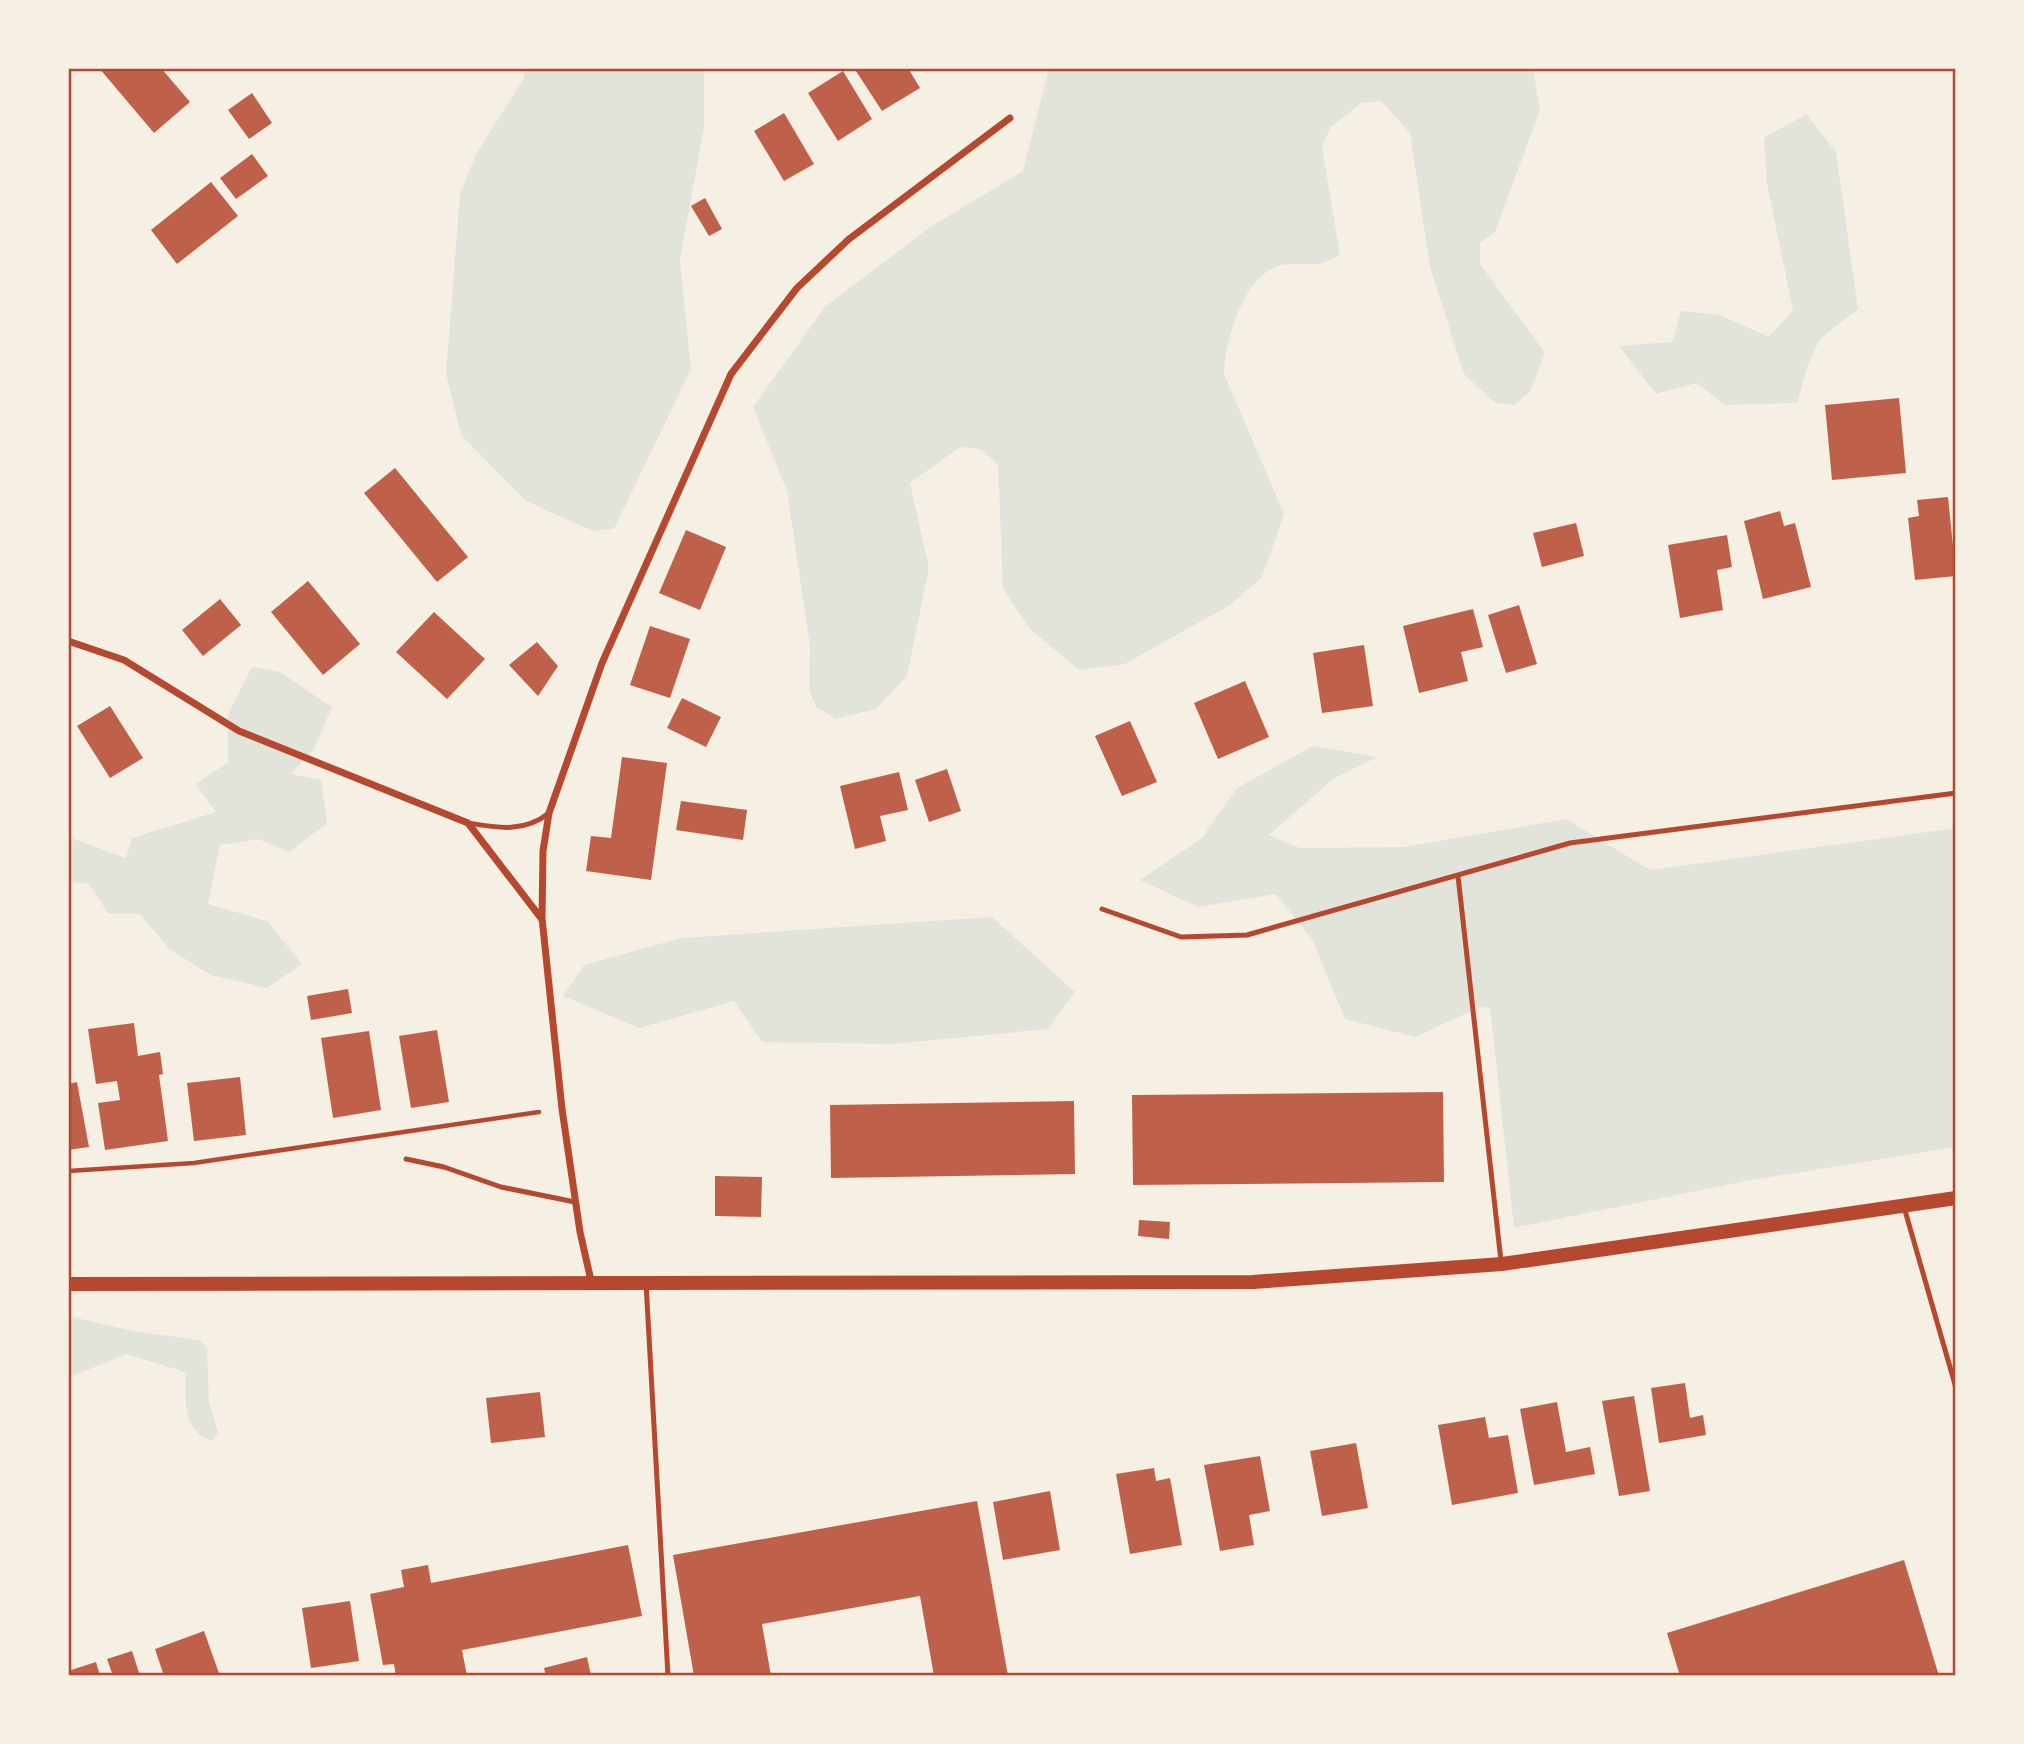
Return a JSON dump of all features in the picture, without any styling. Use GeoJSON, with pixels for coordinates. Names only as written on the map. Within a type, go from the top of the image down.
{"type":"FeatureCollection","features":[{"type":"Feature","properties":{"kind":"main road"},"geometry":{"type":"LineString","coordinates":[[68,1284],[1253,1282],[1502,1264],[1956,1198]]}},
{"type":"Feature","properties":{"kind":"street"},"geometry":{"type":"LineString","coordinates":[[592,1285],[575,1202],[562,1109],[542,918],[543,850],[549,813],[601,663],[731,374],[797,288],[849,239],[1010,118]]}},
{"type":"Feature","properties":{"kind":"street"},"geometry":{"type":"LineString","coordinates":[[68,641],[124,660],[239,731],[468,823],[542,918]]}},
{"type":"Feature","properties":{"kind":"lane"},"geometry":{"type":"LineString","coordinates":[[1102,909],[1181,937],[1247,935],[1570,843],[1956,793]]}},
{"type":"Feature","properties":{"kind":"lane"},"geometry":{"type":"LineString","coordinates":[[468,823],[503,828],[534,825],[549,813]]}},
{"type":"Feature","properties":{"kind":"lane"},"geometry":{"type":"LineString","coordinates":[[1458,876],[1502,1264]]}},
{"type":"Feature","properties":{"kind":"lane"},"geometry":{"type":"LineString","coordinates":[[405,1159],[444,1167],[501,1186],[575,1202]]}},
{"type":"Feature","properties":{"kind":"lane"},"geometry":{"type":"LineString","coordinates":[[1904,1207],[1956,1388]]}},
{"type":"Feature","properties":{"kind":"lane"},"geometry":{"type":"LineString","coordinates":[[646,1283],[668,1676]]}},
{"type":"Feature","properties":{"kind":"path"},"geometry":{"type":"LineString","coordinates":[[68,1171],[194,1163],[562,1109]]}},
{"type":"Feature","properties":{"kind":"shaded area"},"geometry":{"type":"Polygon","coordinates":[[[525,68],[704,68],[704,127],[680,260],[691,369],[614,529],[593,531],[526,501],[461,435],[446,373],[460,195],[476,154],[523,80],[525,68]]]}},
{"type":"Feature","properties":{"kind":"shaded area"},"geometry":{"type":"Polygon","coordinates":[[[1049,68],[1533,68],[1540,110],[1495,232],[1480,243],[1480,264],[1545,353],[1530,392],[1514,405],[1495,403],[1464,374],[1430,267],[1410,133],[1381,101],[1361,103],[1330,128],[1322,147],[1340,254],[1318,264],[1283,265],[1269,270],[1247,294],[1228,344],[1224,374],[1284,514],[1262,577],[1230,605],[1125,664],[1079,670],[1030,629],[1003,589],[998,465],[981,449],[960,447],[910,483],[929,568],[907,676],[876,709],[836,719],[816,707],[809,689],[810,646],[787,491],[753,407],[825,307],[930,227],[1023,171],[1049,68]]]}},
{"type":"Feature","properties":{"kind":"shaded area"},"geometry":{"type":"Polygon","coordinates":[[[1806,114],[1836,152],[1858,309],[1820,339],[1808,364],[1797,403],[1725,405],[1697,383],[1656,394],[1619,346],[1672,342],[1681,311],[1720,315],[1769,337],[1793,310],[1767,184],[1764,138],[1806,114]]]}},
{"type":"Feature","properties":{"kind":"shaded area"},"geometry":{"type":"Polygon","coordinates":[[[252,667],[280,672],[332,707],[314,749],[291,774],[321,780],[327,823],[289,852],[258,839],[220,845],[208,904],[267,921],[302,964],[267,988],[211,975],[169,949],[140,914],[108,913],[89,884],[68,881],[68,837],[126,858],[132,838],[216,812],[196,784],[228,762],[228,714],[252,667]]]}},
{"type":"Feature","properties":{"kind":"shaded area"},"geometry":{"type":"Polygon","coordinates":[[[1313,746],[1377,757],[1333,779],[1269,835],[1300,848],[1405,847],[1566,819],[1650,870],[1956,828],[1956,1147],[1746,1181],[1514,1228],[1490,1007],[1478,1008],[1415,1037],[1345,1019],[1312,939],[1276,894],[1198,907],[1140,880],[1201,839],[1237,788],[1313,746]]]}},
{"type":"Feature","properties":{"kind":"shaded area"},"geometry":{"type":"Polygon","coordinates":[[[992,917],[1075,992],[1048,1029],[893,1044],[762,1042],[734,1001],[639,1028],[563,996],[584,965],[681,938],[992,917]]]}},
{"type":"Feature","properties":{"kind":"shaded area"},"geometry":{"type":"Polygon","coordinates":[[[68,1316],[133,1331],[199,1340],[207,1347],[209,1402],[218,1432],[213,1441],[203,1437],[190,1422],[185,1372],[126,1354],[68,1378],[68,1316]]]}},
{"type":"Feature","properties":{"kind":"building"},"geometry":{"type":"Polygon","coordinates":[[[99,68],[161,68],[190,102],[154,133],[99,68]]]}},
{"type":"Feature","properties":{"kind":"building"},"geometry":{"type":"Polygon","coordinates":[[[854,68],[908,68],[920,88],[882,111],[854,68]]]}},
{"type":"Feature","properties":{"kind":"building"},"geometry":{"type":"Polygon","coordinates":[[[843,71],[872,119],[838,141],[808,93],[843,71]]]}},
{"type":"Feature","properties":{"kind":"building"},"geometry":{"type":"Polygon","coordinates":[[[252,93],[272,123],[249,139],[228,110],[252,93]]]}},
{"type":"Feature","properties":{"kind":"building"},"geometry":{"type":"Polygon","coordinates":[[[784,113],[814,164],[784,181],[754,131],[784,113]]]}},
{"type":"Feature","properties":{"kind":"building"},"geometry":{"type":"Polygon","coordinates":[[[252,154],[268,176],[236,199],[220,178],[252,154]]]}},
{"type":"Feature","properties":{"kind":"building"},"geometry":{"type":"Polygon","coordinates":[[[211,182],[238,216],[177,264],[151,230],[211,182]]]}},
{"type":"Feature","properties":{"kind":"building"},"geometry":{"type":"Polygon","coordinates":[[[705,198],[722,229],[709,236],[691,206],[705,198]]]}},
{"type":"Feature","properties":{"kind":"building"},"geometry":{"type":"Polygon","coordinates":[[[1899,398],[1906,473],[1832,480],[1825,405],[1899,398]]]}},
{"type":"Feature","properties":{"kind":"building"},"geometry":{"type":"Polygon","coordinates":[[[395,468],[468,557],[437,582],[364,493],[395,468]]]}},
{"type":"Feature","properties":{"kind":"building"},"geometry":{"type":"Polygon","coordinates":[[[1948,497],[1956,576],[1915,580],[1908,518],[1919,516],[1917,500],[1948,497]]]}},
{"type":"Feature","properties":{"kind":"building"},"geometry":{"type":"Polygon","coordinates":[[[1780,511],[1784,526],[1795,523],[1811,587],[1763,599],[1744,521],[1780,511]]]}},
{"type":"Feature","properties":{"kind":"building"},"geometry":{"type":"Polygon","coordinates":[[[1576,523],[1584,556],[1542,567],[1533,533],[1576,523]]]}},
{"type":"Feature","properties":{"kind":"building"},"geometry":{"type":"Polygon","coordinates":[[[686,530],[726,547],[700,610],[659,593],[686,530]]]}},
{"type":"Feature","properties":{"kind":"building"},"geometry":{"type":"Polygon","coordinates":[[[1727,535],[1732,567],[1717,570],[1723,610],[1680,618],[1668,545],[1727,535]]]}},
{"type":"Feature","properties":{"kind":"building"},"geometry":{"type":"Polygon","coordinates":[[[308,581],[360,644],[323,675],[271,612],[308,581]]]}},
{"type":"Feature","properties":{"kind":"building"},"geometry":{"type":"Polygon","coordinates":[[[220,599],[241,625],[203,656],[182,630],[220,599]]]}},
{"type":"Feature","properties":{"kind":"building"},"geometry":{"type":"Polygon","coordinates":[[[1519,605],[1537,664],[1506,673],[1488,615],[1519,605]]]}},
{"type":"Feature","properties":{"kind":"building"},"geometry":{"type":"Polygon","coordinates":[[[1473,609],[1483,647],[1461,652],[1468,681],[1419,693],[1403,626],[1473,609]]]}},
{"type":"Feature","properties":{"kind":"building"},"geometry":{"type":"Polygon","coordinates":[[[434,612],[485,659],[447,699],[396,652],[434,612]]]}},
{"type":"Feature","properties":{"kind":"building"},"geometry":{"type":"Polygon","coordinates":[[[650,626],[690,639],[670,698],[630,685],[650,626]]]}},
{"type":"Feature","properties":{"kind":"building"},"geometry":{"type":"Polygon","coordinates":[[[537,642],[558,666],[538,696],[509,665],[537,642]]]}},
{"type":"Feature","properties":{"kind":"building"},"geometry":{"type":"Polygon","coordinates":[[[1364,645],[1373,706],[1322,713],[1313,653],[1364,645]]]}},
{"type":"Feature","properties":{"kind":"building"},"geometry":{"type":"Polygon","coordinates":[[[1245,681],[1269,737],[1218,759],[1194,703],[1245,681]]]}},
{"type":"Feature","properties":{"kind":"building"},"geometry":{"type":"Polygon","coordinates":[[[682,698],[721,717],[706,747],[667,728],[682,698]]]}},
{"type":"Feature","properties":{"kind":"building"},"geometry":{"type":"Polygon","coordinates":[[[110,706],[143,758],[110,778],[77,726],[110,706]]]}},
{"type":"Feature","properties":{"kind":"building"},"geometry":{"type":"Polygon","coordinates":[[[1130,721],[1157,782],[1122,796],[1095,736],[1130,721]]]}},
{"type":"Feature","properties":{"kind":"building"},"geometry":{"type":"Polygon","coordinates":[[[622,757],[667,763],[651,880],[586,871],[591,836],[611,838],[622,757]]]}},
{"type":"Feature","properties":{"kind":"building"},"geometry":{"type":"Polygon","coordinates":[[[947,769],[961,811],[929,822],[915,780],[947,769]]]}},
{"type":"Feature","properties":{"kind":"building"},"geometry":{"type":"Polygon","coordinates":[[[899,772],[908,810],[880,816],[886,841],[855,849],[840,786],[899,772]]]}},
{"type":"Feature","properties":{"kind":"building"},"geometry":{"type":"Polygon","coordinates":[[[681,801],[747,810],[743,840],[676,830],[681,801]]]}},
{"type":"Feature","properties":{"kind":"building"},"geometry":{"type":"Polygon","coordinates":[[[348,989],[352,1013],[311,1020],[307,996],[348,989]]]}},
{"type":"Feature","properties":{"kind":"building"},"geometry":{"type":"Polygon","coordinates":[[[134,1023],[138,1056],[160,1052],[163,1074],[159,1075],[168,1141],[105,1150],[98,1103],[120,1100],[117,1081],[96,1084],[88,1029],[134,1023]]]}},
{"type":"Feature","properties":{"kind":"building"},"geometry":{"type":"Polygon","coordinates":[[[437,1030],[449,1102],[411,1108],[399,1036],[437,1030]]]}},
{"type":"Feature","properties":{"kind":"building"},"geometry":{"type":"Polygon","coordinates":[[[369,1031],[381,1110],[333,1118],[321,1038],[369,1031]]]}},
{"type":"Feature","properties":{"kind":"building"},"geometry":{"type":"Polygon","coordinates":[[[240,1077],[246,1135],[194,1141],[187,1083],[240,1077]]]}},
{"type":"Feature","properties":{"kind":"building"},"geometry":{"type":"Polygon","coordinates":[[[77,1082],[89,1147],[68,1150],[68,1084],[77,1082]]]}},
{"type":"Feature","properties":{"kind":"building"},"geometry":{"type":"Polygon","coordinates":[[[1443,1092],[1444,1182],[1133,1185],[1132,1095],[1443,1092]]]}},
{"type":"Feature","properties":{"kind":"building"},"geometry":{"type":"Polygon","coordinates":[[[1074,1101],[1075,1174],[831,1178],[830,1105],[1074,1101]]]}},
{"type":"Feature","properties":{"kind":"building"},"geometry":{"type":"Polygon","coordinates":[[[715,1176],[762,1177],[761,1217],[715,1216],[715,1176]]]}},
{"type":"Feature","properties":{"kind":"building"},"geometry":{"type":"Polygon","coordinates":[[[1139,1220],[1170,1222],[1169,1239],[1138,1236],[1139,1220]]]}},
{"type":"Feature","properties":{"kind":"building"},"geometry":{"type":"Polygon","coordinates":[[[1685,1383],[1690,1418],[1703,1415],[1706,1435],[1659,1443],[1651,1388],[1685,1383]]]}},
{"type":"Feature","properties":{"kind":"building"},"geometry":{"type":"Polygon","coordinates":[[[540,1392],[545,1437],[491,1443],[486,1398],[540,1392]]]}},
{"type":"Feature","properties":{"kind":"building"},"geometry":{"type":"Polygon","coordinates":[[[1634,1396],[1650,1491],[1619,1496],[1602,1401],[1634,1396]]]}},
{"type":"Feature","properties":{"kind":"building"},"geometry":{"type":"Polygon","coordinates":[[[1557,1402],[1566,1452],[1590,1447],[1595,1474],[1534,1485],[1520,1409],[1557,1402]]]}},
{"type":"Feature","properties":{"kind":"building"},"geometry":{"type":"Polygon","coordinates":[[[1485,1417],[1489,1438],[1508,1435],[1518,1493],[1452,1505],[1438,1425],[1485,1417]]]}},
{"type":"Feature","properties":{"kind":"building"},"geometry":{"type":"Polygon","coordinates":[[[1356,1443],[1368,1508],[1322,1516],[1310,1451],[1356,1443]]]}},
{"type":"Feature","properties":{"kind":"building"},"geometry":{"type":"Polygon","coordinates":[[[1260,1456],[1270,1511],[1249,1515],[1254,1545],[1220,1551],[1204,1465],[1260,1456]]]}},
{"type":"Feature","properties":{"kind":"building"},"geometry":{"type":"Polygon","coordinates":[[[1154,1468],[1156,1481],[1170,1478],[1182,1545],[1130,1554],[1116,1474],[1154,1468]]]}},
{"type":"Feature","properties":{"kind":"building"},"geometry":{"type":"Polygon","coordinates":[[[1050,1491],[1060,1550],[1003,1560],[993,1502],[1050,1491]]]}},
{"type":"Feature","properties":{"kind":"building"},"geometry":{"type":"Polygon","coordinates":[[[977,1501],[1008,1676],[934,1676],[920,1596],[762,1624],[771,1676],[694,1676],[673,1555],[977,1501]]]}},
{"type":"Feature","properties":{"kind":"building"},"geometry":{"type":"Polygon","coordinates":[[[628,1545],[642,1616],[462,1650],[467,1676],[396,1676],[394,1664],[383,1665],[370,1594],[404,1587],[401,1570],[428,1565],[431,1583],[628,1545]]]}},
{"type":"Feature","properties":{"kind":"building"},"geometry":{"type":"Polygon","coordinates":[[[1904,1560],[1939,1676],[1680,1676],[1667,1633],[1904,1560]]]}},
{"type":"Feature","properties":{"kind":"building"},"geometry":{"type":"Polygon","coordinates":[[[350,1601],[359,1661],[311,1668],[302,1608],[350,1601]]]}},
{"type":"Feature","properties":{"kind":"building"},"geometry":{"type":"Polygon","coordinates":[[[204,1631],[220,1676],[164,1676],[155,1649],[204,1631]]]}},
{"type":"Feature","properties":{"kind":"building"},"geometry":{"type":"Polygon","coordinates":[[[132,1651],[140,1676],[113,1676],[107,1659],[132,1651]]]}},
{"type":"Feature","properties":{"kind":"building"},"geometry":{"type":"Polygon","coordinates":[[[587,1657],[591,1676],[546,1676],[544,1668],[587,1657]]]}},
{"type":"Feature","properties":{"kind":"building"},"geometry":{"type":"Polygon","coordinates":[[[96,1662],[100,1676],[68,1676],[68,1671],[96,1662]]]}}]}
